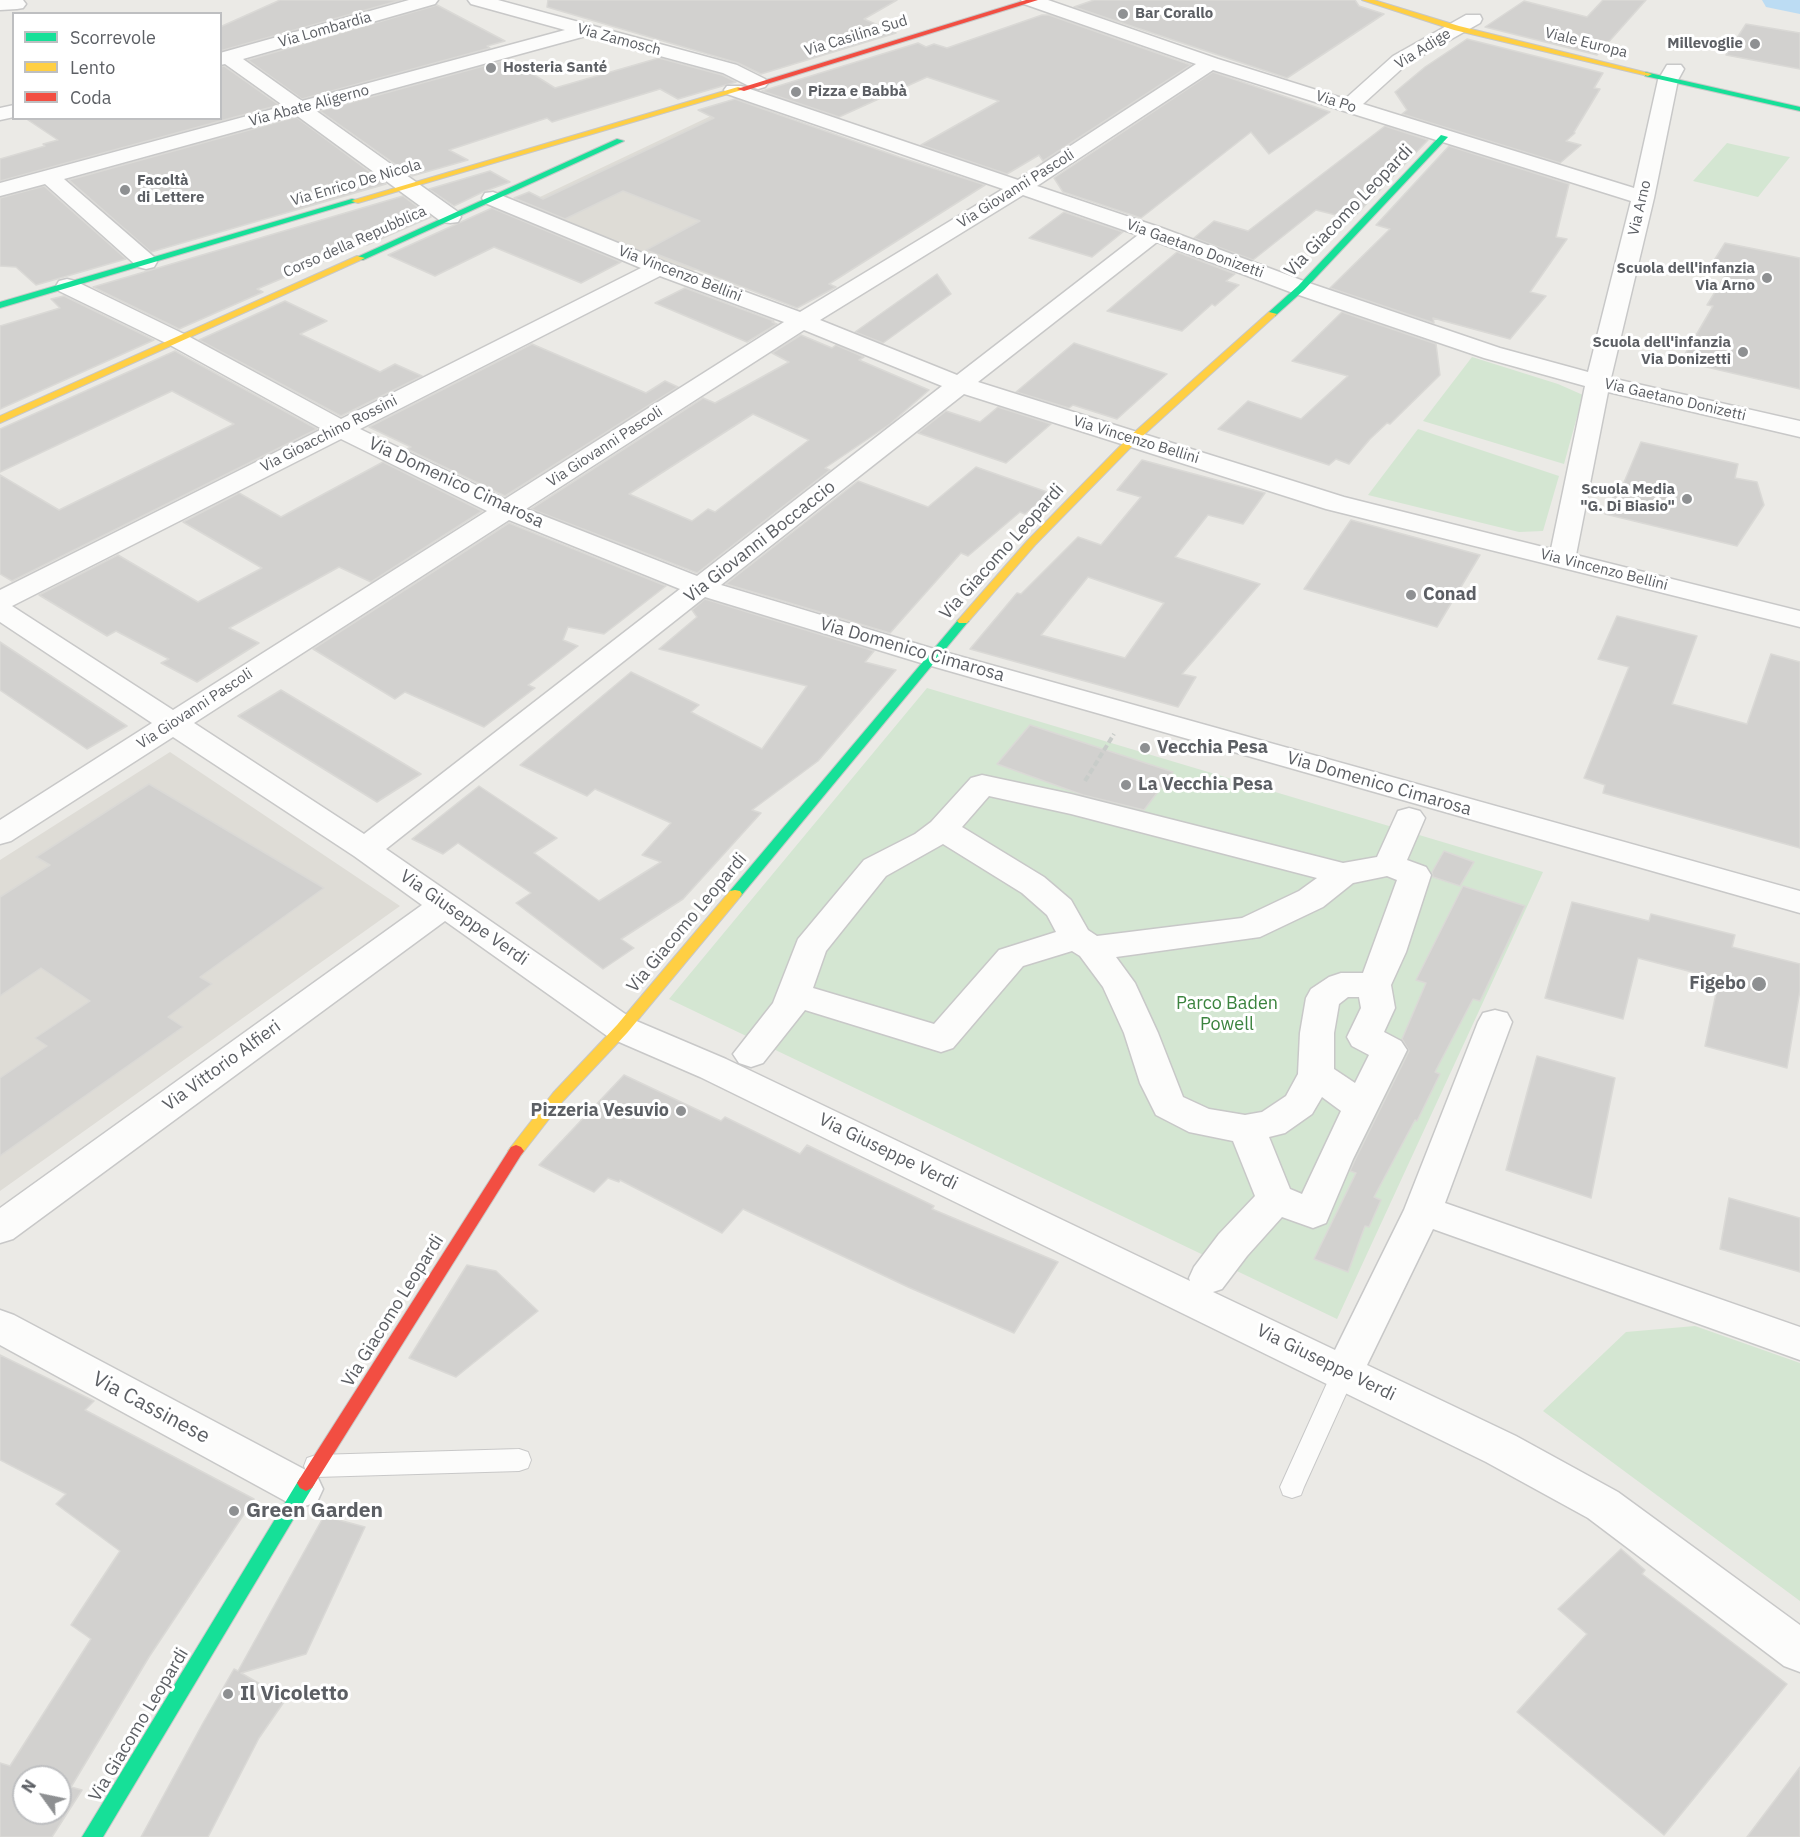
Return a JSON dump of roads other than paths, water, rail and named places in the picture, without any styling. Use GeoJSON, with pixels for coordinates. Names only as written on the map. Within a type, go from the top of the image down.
{"type":"FeatureCollection","features":[{"type":"Feature","properties":{"kind":"street","name":"Via Lombardia"},"geometry":{"type":"LineString","coordinates":[[224,58],[429,0]]}},
{"type":"Feature","properties":{"kind":"street","name":"Via Zamosch"},"geometry":{"type":"LineString","coordinates":[[477,0],[508,7],[582,31],[730,69],[759,83]]}},
{"type":"Feature","properties":{"kind":"street"},"geometry":{"type":"LineString","coordinates":[[508,7],[528,0]]}},
{"type":"Feature","properties":{"kind":"street","name":"Via Po"},"geometry":{"type":"LineString","coordinates":[[1032,0],[1211,63],[1643,198]]}},
{"type":"Feature","properties":{"kind":"street","name":"Via Casilina Sud"},"geometry":{"type":"LineString","coordinates":[[728,92],[1032,0]]}},
{"type":"Feature","properties":{"kind":"street","name":"Viale Europa"},"geometry":{"type":"LineString","coordinates":[[1366,0],[1671,74],[1800,109]]}},
{"type":"Feature","properties":{"kind":"street","name":"Viale Europa"},"geometry":{"type":"LineString","coordinates":[[1408,0],[1465,23]]}},
{"type":"Feature","properties":{"kind":"street","name":"Via Adige"},"geometry":{"type":"LineString","coordinates":[[1349,106],[1400,60],[1465,23]]}},
{"type":"Feature","properties":{"kind":"street","name":"Via Abate Aligerno"},"geometry":{"type":"LineString","coordinates":[[0,190],[51,178],[582,31]]}},
{"type":"Feature","properties":{"kind":"street"},"geometry":{"type":"LineString","coordinates":[[224,58],[300,109],[450,217]]}},
{"type":"Feature","properties":{"kind":"street","name":"Via Giovanni Pascoli"},"geometry":{"type":"LineString","coordinates":[[0,834],[802,321],[1018,189],[1211,63]]}},
{"type":"Feature","properties":{"kind":"street","name":"Viale Europa"},"geometry":{"type":"LineString","coordinates":[[1671,74],[1800,97]]}},
{"type":"Feature","properties":{"kind":"street","name":"Via Arno"},"geometry":{"type":"LineString","coordinates":[[1562,559],[1598,382],[1671,74]]}},
{"type":"Feature","properties":{"kind":"street","name":"Via Gaetano Donizetti"},"geometry":{"type":"LineString","coordinates":[[728,92],[1154,233],[1301,288],[1492,353],[1598,382],[1800,429]]}},
{"type":"Feature","properties":{"kind":"street","name":"Via Enrico De Nicola"},"geometry":{"type":"LineString","coordinates":[[0,305],[728,92]]}},
{"type":"Feature","properties":{"kind":"street","name":"Corso della Repubblica"},"geometry":{"type":"LineString","coordinates":[[0,420],[728,92]]}},
{"type":"Feature","properties":{"kind":"street"},"geometry":{"type":"LineString","coordinates":[[610,126],[631,136]]}},
{"type":"Feature","properties":{"kind":"street","name":"Via Giacomo Leopardi"},"geometry":{"type":"LineString","coordinates":[[92,1837],[309,1477],[512,1157],[558,1097],[622,1029],[931,657],[1031,543],[1133,439],[1301,288],[1444,137]]}},
{"type":"Feature","properties":{"kind":"street"},"geometry":{"type":"LineString","coordinates":[[51,178],[146,262]]}},
{"type":"Feature","properties":{"kind":"street","name":"Via Vincenzo Bellini"},"geometry":{"type":"LineString","coordinates":[[493,198],[659,268],[802,321],[961,385],[1335,503],[1800,619]]}},
{"type":"Feature","properties":{"kind":"street","name":"Via Giovanni Boccaccio"},"geometry":{"type":"LineString","coordinates":[[365,849],[703,588],[1154,233]]}},
{"type":"Feature","properties":{"kind":"street","name":"Via Gioacchino Rossini"},"geometry":{"type":"LineString","coordinates":[[0,601],[659,268]]}},
{"type":"Feature","properties":{"kind":"street","name":"Via Domenico Cimarosa"},"geometry":{"type":"LineString","coordinates":[[67,286],[178,340],[339,428],[506,510],[703,588],[931,657],[1800,902]]}},
{"type":"Feature","properties":{"kind":"street","name":"Via Giuseppe Verdi"},"geometry":{"type":"LineString","coordinates":[[0,610],[365,849],[622,1029],[713,1068],[1501,1449],[1603,1506],[1800,1651]]}},
{"type":"Feature","properties":{"kind":"street"},"geometry":{"type":"LineString","coordinates":[[751,1054],[789,1008],[810,947],[875,868],[926,841],[942,829],[982,785],[1071,804],[1343,874],[1389,866],[1416,875],[1389,952],[1374,985],[1378,1008],[1364,1037],[1389,1050],[1335,1159],[1313,1213],[1275,1199],[1254,1143],[1245,1129]]}},
{"type":"Feature","properties":{"kind":"street"},"geometry":{"type":"LineString","coordinates":[[1389,866],[1409,818]]}},
{"type":"Feature","properties":{"kind":"street"},"geometry":{"type":"LineString","coordinates":[[942,829],[1033,885],[1059,908],[1084,943],[1118,983],[1141,1033],[1158,1083],[1169,1106],[1202,1122],[1245,1129],[1272,1122],[1299,1105],[1316,1074],[1317,1033],[1323,998],[1341,985],[1374,985]]}},
{"type":"Feature","properties":{"kind":"street"},"geometry":{"type":"LineString","coordinates":[[794,995],[941,1039],[1011,958],[1084,943],[1248,929],[1311,899],[1343,874]]}},
{"type":"Feature","properties":{"kind":"street","name":"Via Vittorio Alfieri"},"geometry":{"type":"LineString","coordinates":[[0,1228],[445,905]]}},
{"type":"Feature","properties":{"kind":"street"},"geometry":{"type":"LineString","coordinates":[[1344,1372],[1423,1210],[1495,1022]]}},
{"type":"Feature","properties":{"kind":"street"},"geometry":{"type":"LineString","coordinates":[[1316,1074],[1360,1106]]}},
{"type":"Feature","properties":{"kind":"street"},"geometry":{"type":"LineString","coordinates":[[1208,1278],[1233,1245],[1275,1199]]}},
{"type":"Feature","properties":{"kind":"street"},"geometry":{"type":"LineString","coordinates":[[1423,1210],[1800,1344]]}},
{"type":"Feature","properties":{"kind":"street","name":"Via Cassinese"},"geometry":{"type":"LineString","coordinates":[[0,1326],[309,1477]]}},
{"type":"Feature","properties":{"kind":"lane"},"geometry":{"type":"LineString","coordinates":[[1292,1487],[1344,1372]]}},
{"type":"Feature","properties":{"kind":"lane"},"geometry":{"type":"LineString","coordinates":[[309,1477],[519,1460]]}},
{"type":"Feature","properties":{"kind":"waterway"},"geometry":{"type":"LineString","coordinates":[[1778,0],[1800,4]]}},
{"type":"Feature","properties":{"kind":"place","name":"Bar Corallo"},"geometry":{"type":"Point","coordinates":[1123,14]}},
{"type":"Feature","properties":{"kind":"place","name":"Millevoglie"},"geometry":{"type":"Point","coordinates":[1755,44]}},
{"type":"Feature","properties":{"kind":"place","name":"Hosteria Santé"},"geometry":{"type":"Point","coordinates":[491,68]}},
{"type":"Feature","properties":{"kind":"place","name":"Pizza e Babbà"},"geometry":{"type":"Point","coordinates":[796,92]}},
{"type":"Feature","properties":{"kind":"place","name":"Facoltà di Lettere"},"geometry":{"type":"Point","coordinates":[125,190]}},
{"type":"Feature","properties":{"kind":"place","name":"Scuola dell'infanzia Via Arno"},"geometry":{"type":"Point","coordinates":[1767,278]}},
{"type":"Feature","properties":{"kind":"place","name":"Scuola dell'infanzia Via Donizetti"},"geometry":{"type":"Point","coordinates":[1743,352]}},
{"type":"Feature","properties":{"kind":"place","name":"Scuola Media \"G. Di Biasio\""},"geometry":{"type":"Point","coordinates":[1687,499]}},
{"type":"Feature","properties":{"kind":"place","name":"Conad"},"geometry":{"type":"Point","coordinates":[1411,595]}},
{"type":"Feature","properties":{"kind":"place","name":"Vecchia Pesa"},"geometry":{"type":"Point","coordinates":[1145,748]}},
{"type":"Feature","properties":{"kind":"place","name":"La Vecchia Pesa"},"geometry":{"type":"Point","coordinates":[1126,785]}},
{"type":"Feature","properties":{"kind":"place","name":"Figebo"},"geometry":{"type":"Point","coordinates":[1759,984]}},
{"type":"Feature","properties":{"kind":"place","name":"Pizzeria Vesuvio"},"geometry":{"type":"Point","coordinates":[681,1111]}},
{"type":"Feature","properties":{"kind":"place","name":"Green Garden"},"geometry":{"type":"Point","coordinates":[234,1511]}},
{"type":"Feature","properties":{"kind":"place","name":"Il Vicoletto"},"geometry":{"type":"Point","coordinates":[228,1694]}},
{"type":"Feature","properties":{"kind":"park label","name":"Parco Baden Powell"},"geometry":{"type":"Point","coordinates":[1227,1014]}}]}
